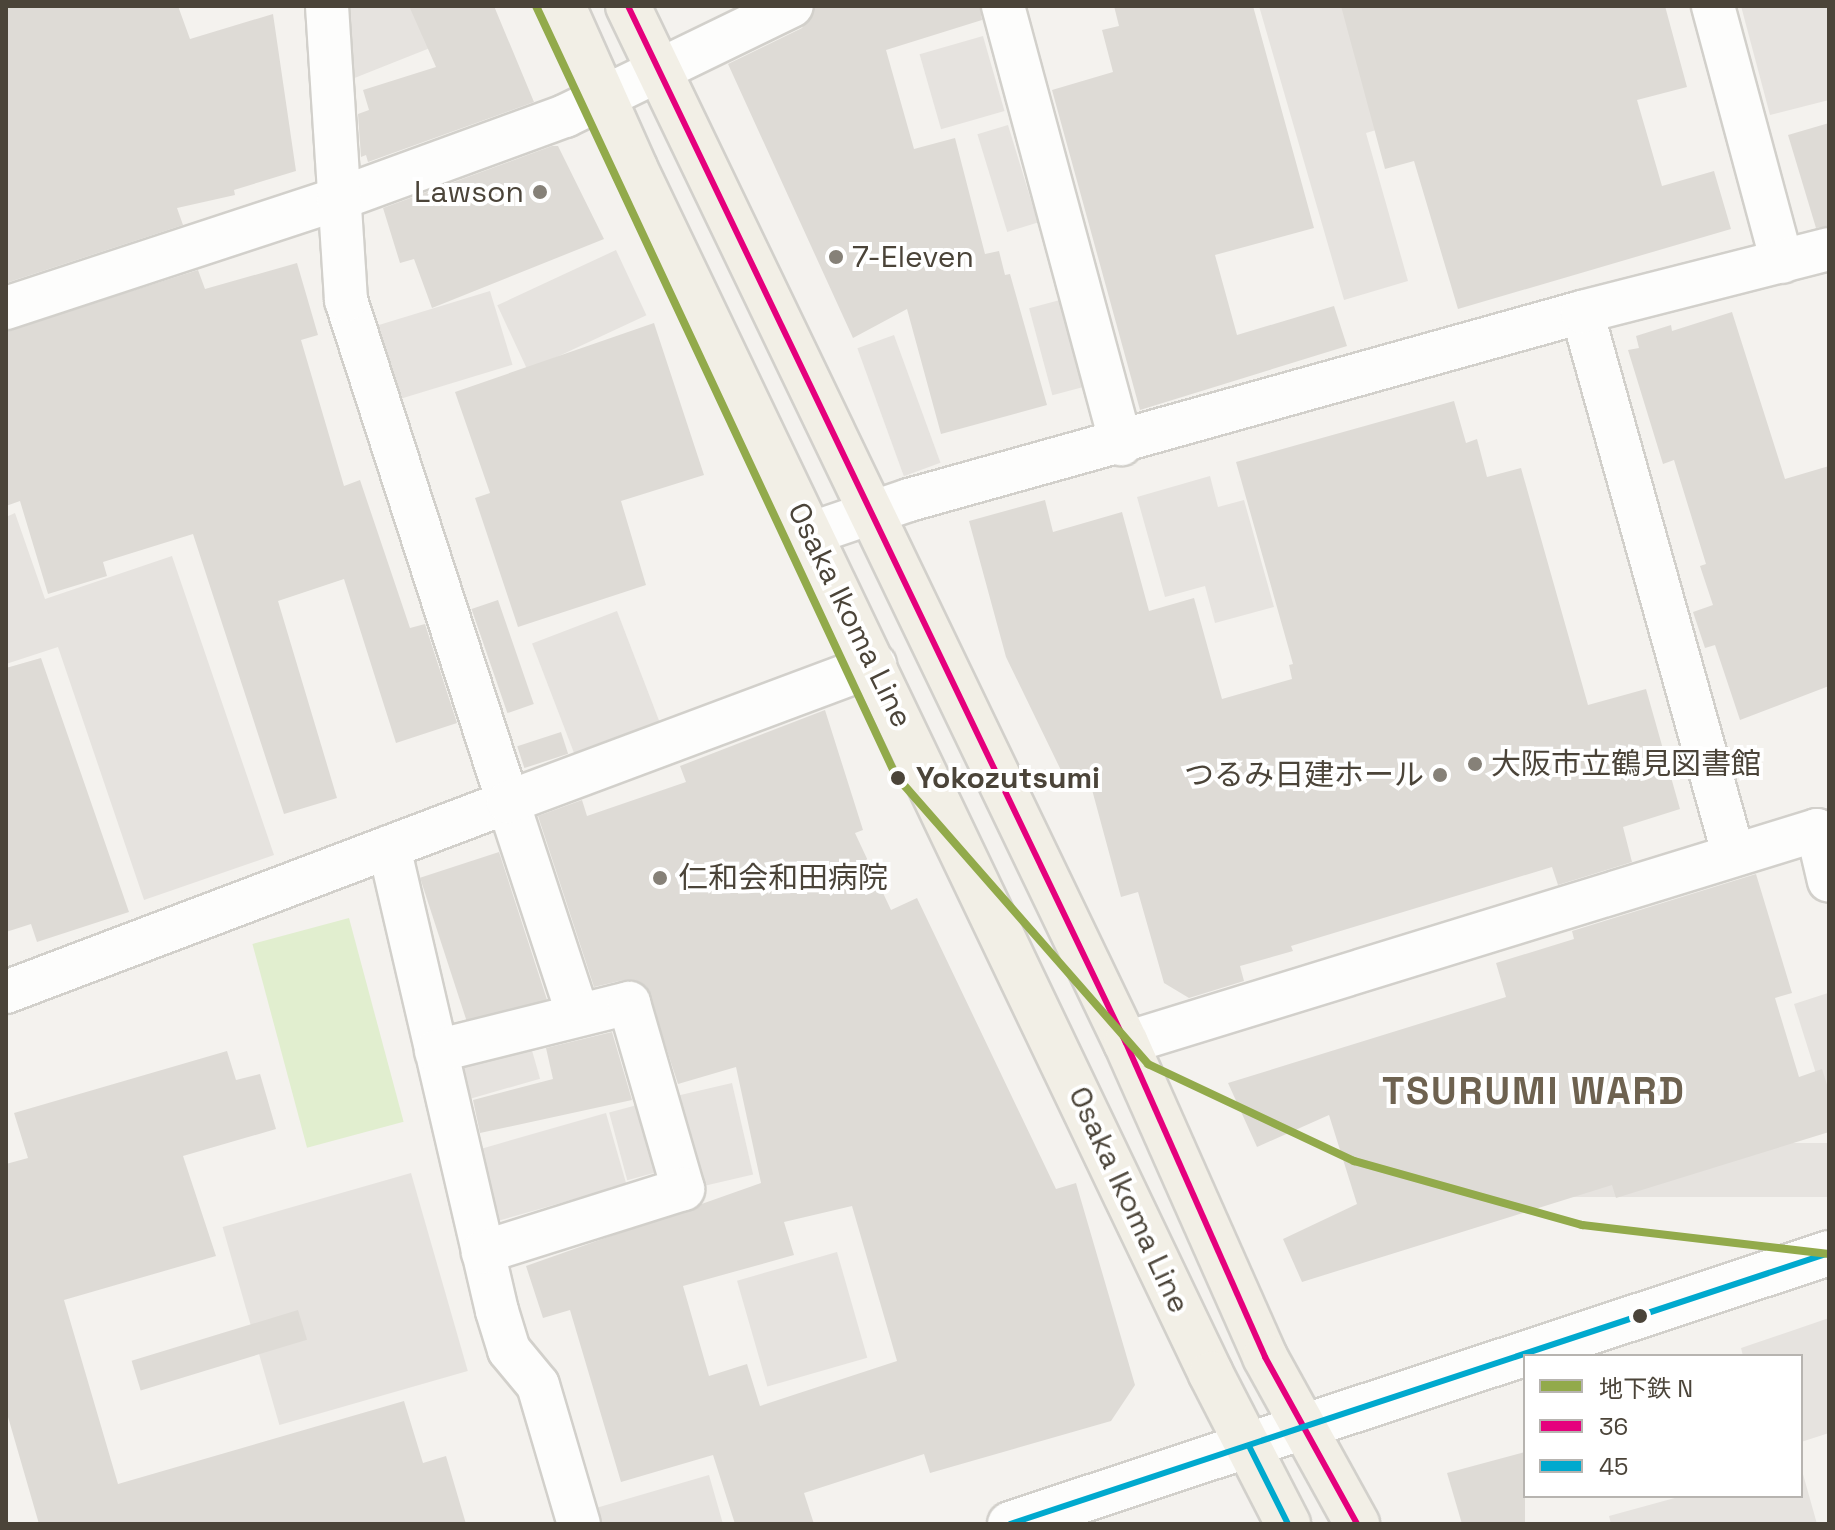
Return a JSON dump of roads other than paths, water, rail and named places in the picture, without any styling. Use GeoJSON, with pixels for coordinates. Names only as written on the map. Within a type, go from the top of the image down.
{"type":"FeatureCollection","features":[{"type":"Feature","properties":{"kind":"main road","name":"Osaka Ikoma Line"},"geometry":{"type":"LineString","coordinates":[[563,6],[875,665],[1288,1524]]}},
{"type":"Feature","properties":{"kind":"main road","name":"Osaka Ikoma Line"},"geometry":{"type":"LineString","coordinates":[[628,6],[1126,1043],[1265,1357],[1357,1524]]}},
{"type":"Feature","properties":{"kind":"street"},"geometry":{"type":"LineString","coordinates":[[327,6],[346,300],[577,1012]]}},
{"type":"Feature","properties":{"kind":"street"},"geometry":{"type":"LineString","coordinates":[[6,308],[338,199],[607,99],[792,6]]}},
{"type":"Feature","properties":{"kind":"street"},"geometry":{"type":"LineString","coordinates":[[1003,6],[1121,444]]}},
{"type":"Feature","properties":{"kind":"street"},"geometry":{"type":"LineString","coordinates":[[1713,6],[1782,262]]}},
{"type":"Feature","properties":{"kind":"street"},"geometry":{"type":"LineString","coordinates":[[812,533],[1582,312],[1829,249]]}},
{"type":"Feature","properties":{"kind":"street"},"geometry":{"type":"LineString","coordinates":[[1582,312],[1733,853]]}},
{"type":"Feature","properties":{"kind":"street"},"geometry":{"type":"LineString","coordinates":[[6,992],[875,665]]}},
{"type":"Feature","properties":{"kind":"street"},"geometry":{"type":"LineString","coordinates":[[1126,1043],[1733,853],[1817,830],[1829,881]]}},
{"type":"Feature","properties":{"kind":"street"},"geometry":{"type":"LineString","coordinates":[[389,847],[483,1252],[509,1350],[538,1385],[579,1524]]}},
{"type":"Feature","properties":{"kind":"street"},"geometry":{"type":"LineString","coordinates":[[436,1051],[577,1012],[629,1003],[683,1189],[483,1252]]}},
{"type":"Feature","properties":{"kind":"street"},"geometry":{"type":"LineString","coordinates":[[1527,1354],[1829,1253]]}},
{"type":"Feature","properties":{"kind":"street"},"geometry":{"type":"LineString","coordinates":[[1010,1524],[1523,1355]]}},
{"type":"Feature","properties":{"kind":"metro line","name":"N"},"geometry":{"type":"LineString","coordinates":[[536,6],[896,776],[1148,1064],[1354,1161],[1582,1225],[1829,1254]]}},
{"type":"Feature","properties":{"kind":"place","name":"Lawson"},"geometry":{"type":"Point","coordinates":[540,192]}},
{"type":"Feature","properties":{"kind":"place","name":"7-Eleven"},"geometry":{"type":"Point","coordinates":[836,257]}},
{"type":"Feature","properties":{"kind":"place","name":"大阪市立鶴見図書館"},"geometry":{"type":"Point","coordinates":[1475,764]}},
{"type":"Feature","properties":{"kind":"place","name":"つるみ日建ホール"},"geometry":{"type":"Point","coordinates":[1440,775]}},
{"type":"Feature","properties":{"kind":"place","name":"Yokozutsumi"},"geometry":{"type":"Point","coordinates":[898,778]}},
{"type":"Feature","properties":{"kind":"place","name":"仁和会和田病院"},"geometry":{"type":"Point","coordinates":[660,878]}},
{"type":"Feature","properties":{"kind":"district","name":"TSURUMI WARD"},"geometry":{"type":"Point","coordinates":[1534,1092]}}]}
